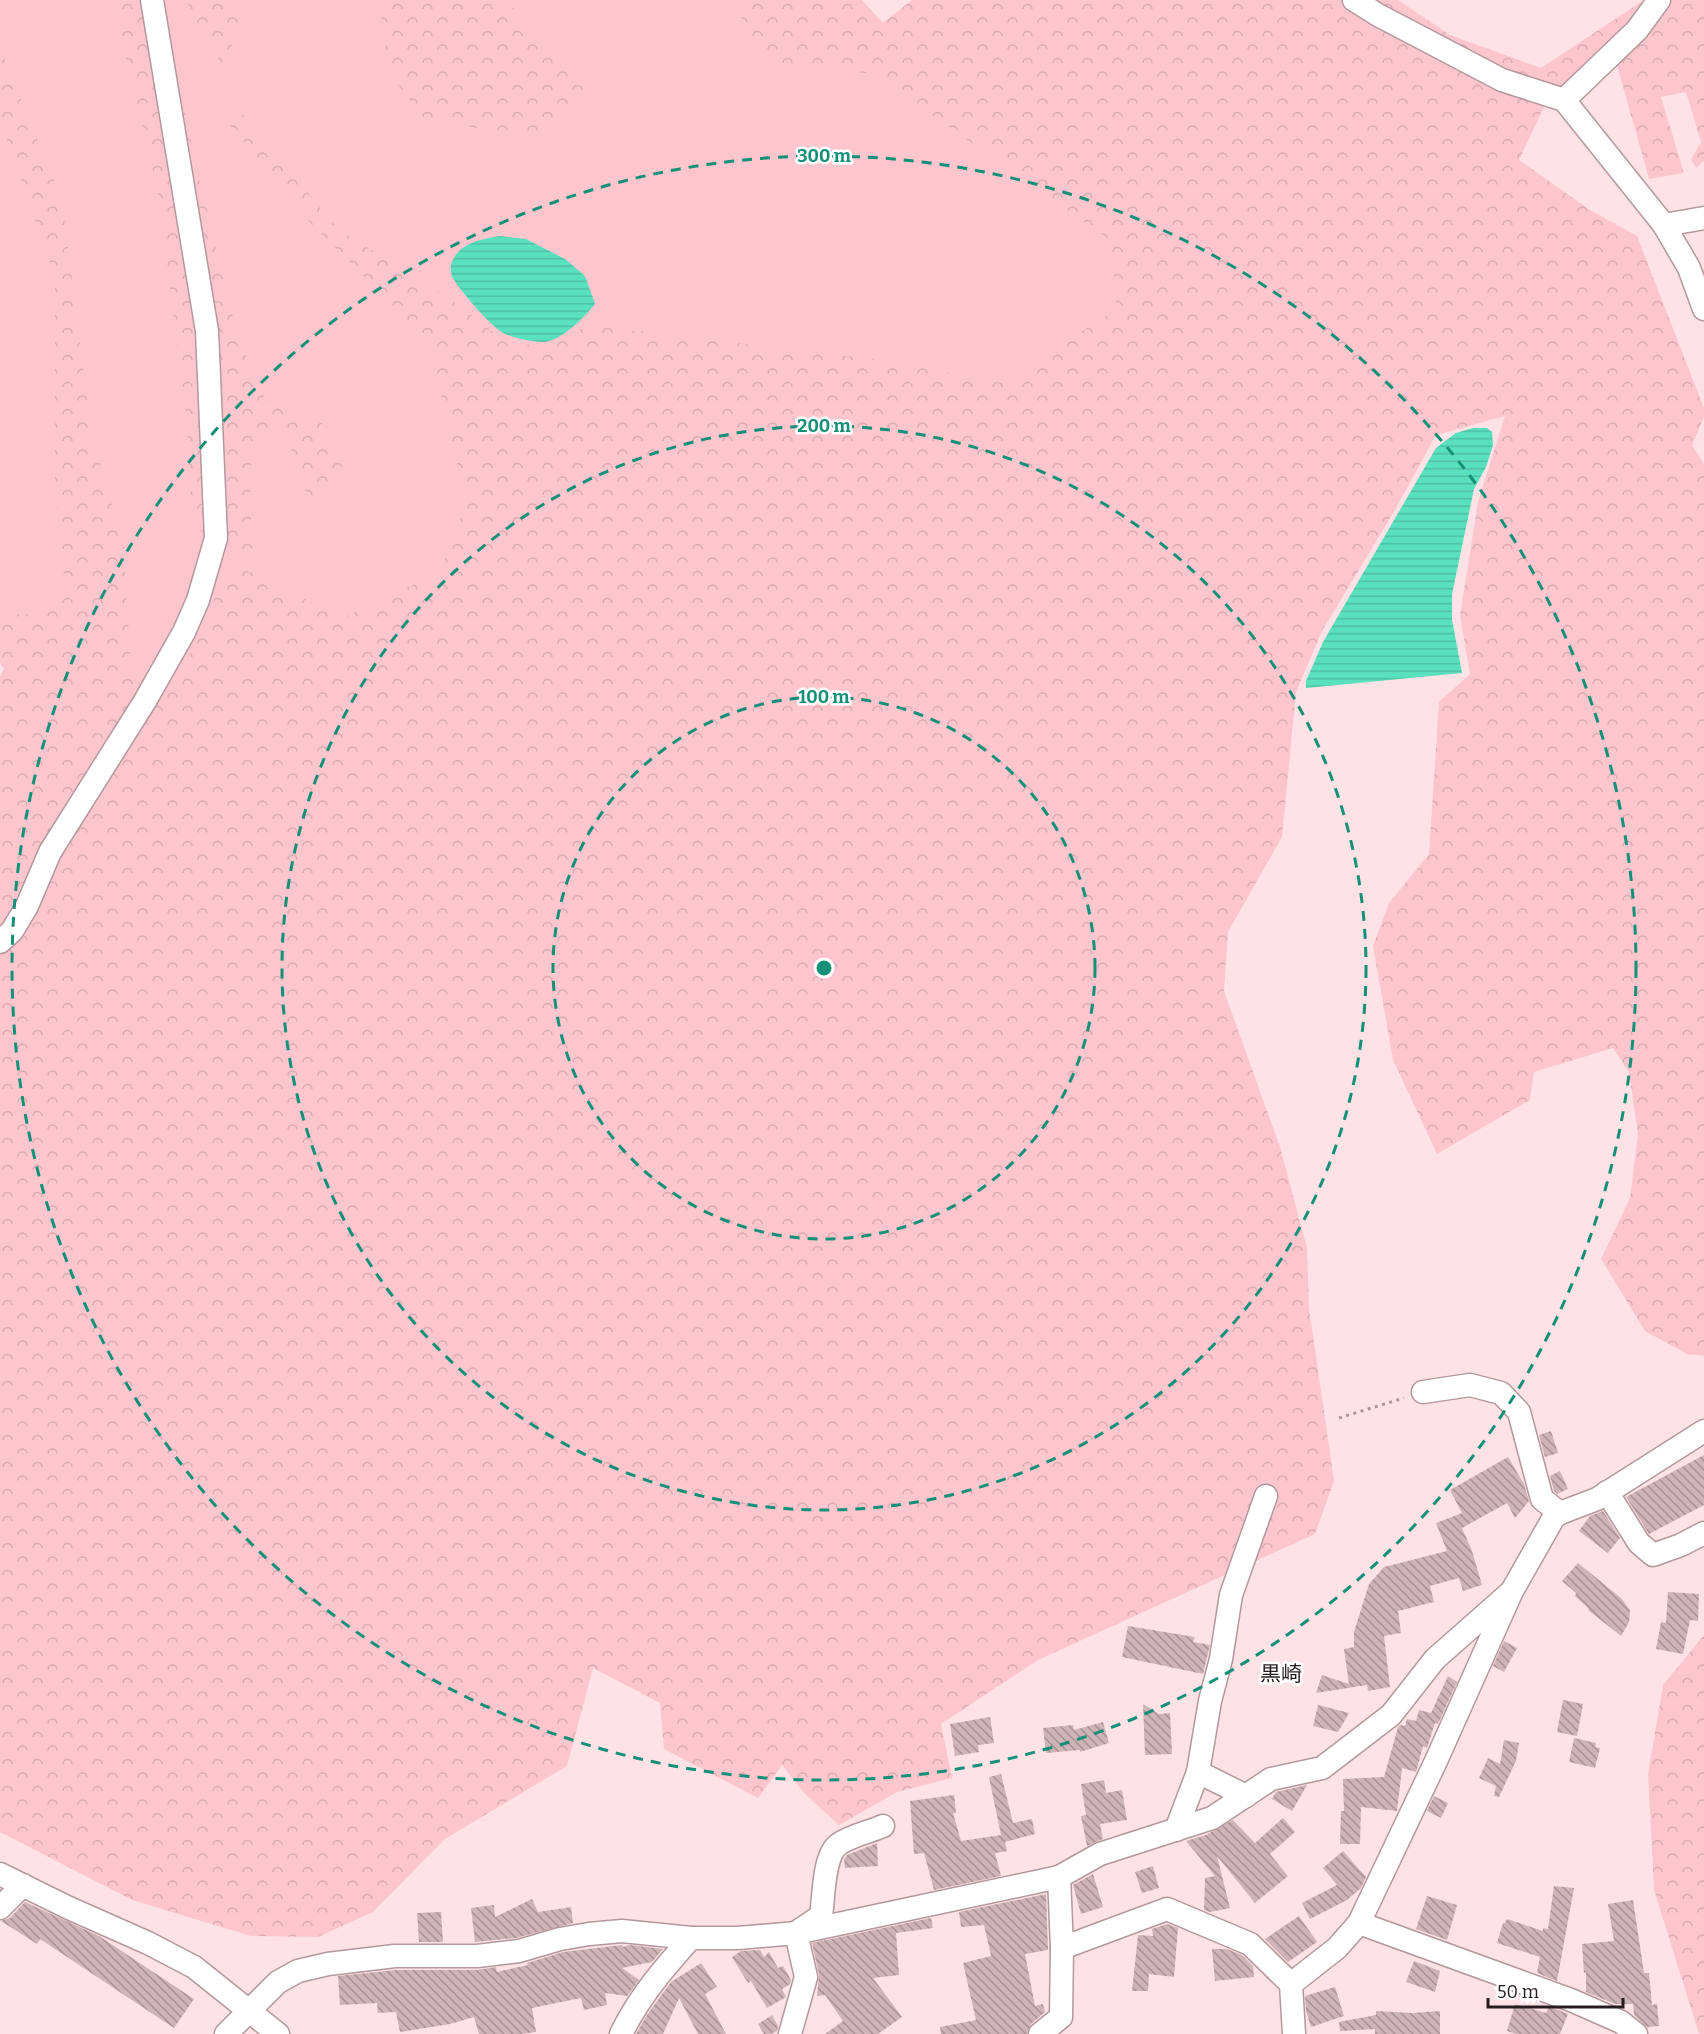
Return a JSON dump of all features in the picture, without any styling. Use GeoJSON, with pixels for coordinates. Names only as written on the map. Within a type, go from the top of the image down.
{"type":"FeatureCollection","features":[{"type":"Feature","properties":{"kind":"street"},"geometry":{"type":"LineString","coordinates":[[0,942],[12,931],[27,906],[50,852],[145,700],[184,632],[198,600],[216,538],[207,331],[152,0]]}},
{"type":"Feature","properties":{"kind":"street"},"geometry":{"type":"LineString","coordinates":[[1354,0],[1502,80],[1564,100],[1664,225],[1689,267],[1704,309]]}},
{"type":"Feature","properties":{"kind":"street"},"geometry":{"type":"LineString","coordinates":[[1564,100],[1637,30],[1659,0]]}},
{"type":"Feature","properties":{"kind":"street"},"geometry":{"type":"LineString","coordinates":[[1664,225],[1704,218]]}},
{"type":"Feature","properties":{"kind":"street"},"geometry":{"type":"LineString","coordinates":[[1423,1392],[1470,1385],[1500,1393],[1519,1412],[1542,1499],[1560,1513]]}},
{"type":"Feature","properties":{"kind":"street"},"geometry":{"type":"LineString","coordinates":[[1291,1984],[1337,1948],[1359,1923],[1436,1761],[1512,1591],[1554,1517],[1597,1498],[1704,1431]]}},
{"type":"Feature","properties":{"kind":"street"},"geometry":{"type":"LineString","coordinates":[[1607,1492],[1639,1543],[1653,1555],[1681,1545],[1704,1533]]}},
{"type":"Feature","properties":{"kind":"street"},"geometry":{"type":"LineString","coordinates":[[1176,1830],[1198,1772],[1210,1701],[1221,1659],[1231,1595],[1266,1496]]}},
{"type":"Feature","properties":{"kind":"street"},"geometry":{"type":"LineString","coordinates":[[226,2034],[278,1982],[298,1971],[328,1964],[395,1956],[477,1956],[519,1951],[560,1939],[589,1934],[622,1931],[690,1938],[738,1938],[796,1933],[1059,1877],[1100,1854],[1212,1818],[1271,1779],[1322,1768],[1391,1715],[1435,1659],[1512,1591]]}},
{"type":"Feature","properties":{"kind":"street"},"geometry":{"type":"LineString","coordinates":[[1198,1772],[1246,1796]]}},
{"type":"Feature","properties":{"kind":"street"},"geometry":{"type":"LineString","coordinates":[[796,1933],[821,1916],[826,1861],[837,1845],[883,1826]]}},
{"type":"Feature","properties":{"kind":"street"},"geometry":{"type":"LineString","coordinates":[[0,1874],[69,1908],[148,1942],[194,1967],[278,2034]]}},
{"type":"Feature","properties":{"kind":"street"},"geometry":{"type":"LineString","coordinates":[[1040,2034],[1060,2017],[1062,1948],[1059,1877]]}},
{"type":"Feature","properties":{"kind":"street"},"geometry":{"type":"LineString","coordinates":[[0,1908],[23,1885]]}},
{"type":"Feature","properties":{"kind":"street"},"geometry":{"type":"LineString","coordinates":[[1062,1948],[1167,1909],[1250,1944],[1291,1984],[1294,2034]]}},
{"type":"Feature","properties":{"kind":"street"},"geometry":{"type":"LineString","coordinates":[[1359,1923],[1571,2000],[1621,2022],[1636,2034]]}},
{"type":"Feature","properties":{"kind":"street"},"geometry":{"type":"LineString","coordinates":[[790,2034],[806,1977],[796,1933]]}},
{"type":"Feature","properties":{"kind":"street"},"geometry":{"type":"LineString","coordinates":[[621,2034],[653,1980],[690,1938]]}},
{"type":"Feature","properties":{"kind":"path"},"geometry":{"type":"LineString","coordinates":[[1339,1418],[1423,1392]]}},
{"type":"Feature","properties":{"kind":"green space"},"geometry":{"type":"Polygon","coordinates":[[[0,0],[734,0],[875,71],[1112,239],[1121,310],[1003,385],[543,352],[430,340],[473,504],[444,576],[170,702],[124,670],[87,441],[58,201],[0,54],[0,0]]]}},
{"type":"Feature","properties":{"kind":"green space"},"geometry":{"type":"Polygon","coordinates":[[[118,0],[161,0],[196,165],[238,337],[265,399],[326,425],[342,466],[322,502],[308,498],[286,434],[257,430],[250,469],[251,524],[255,547],[238,555],[193,526],[186,415],[159,198],[117,18],[118,0]]]}},
{"type":"Feature","properties":{"kind":"green space"},"geometry":{"type":"Polygon","coordinates":[[[186,0],[236,0],[241,29],[221,63],[205,38],[186,0]]]}},
{"type":"Feature","properties":{"kind":"green space"},"geometry":{"type":"Polygon","coordinates":[[[378,0],[506,0],[558,60],[588,87],[537,141],[423,117],[390,74],[378,0]]]}},
{"type":"Feature","properties":{"kind":"green space"},"geometry":{"type":"Polygon","coordinates":[[[731,0],[862,0],[883,23],[912,0],[1342,0],[1385,29],[1544,107],[1519,160],[1590,210],[1637,236],[1704,408],[1704,417],[1692,445],[1704,464],[1704,1356],[1687,1354],[1645,1331],[1601,1259],[1630,1198],[1638,1134],[1629,1072],[1613,1048],[1534,1072],[1530,1100],[1437,1154],[1393,1060],[1373,946],[1389,903],[1429,854],[1439,702],[1470,674],[1460,615],[1478,502],[1505,416],[1436,435],[1395,510],[1322,631],[1296,692],[1282,837],[1228,932],[1224,991],[1280,1147],[1307,1248],[1309,1308],[1334,1481],[1315,1534],[1038,1660],[941,1724],[952,1778],[897,1792],[839,1825],[805,1794],[782,1765],[758,1798],[664,1749],[660,1703],[593,1668],[567,1766],[445,1839],[373,1912],[318,1937],[251,1936],[132,1900],[0,1832],[0,676],[4,669],[0,663],[0,616],[50,612],[61,595],[64,577],[55,484],[55,279],[0,119],[0,47],[62,200],[92,438],[123,539],[131,666],[168,694],[209,616],[219,584],[241,568],[343,618],[440,572],[466,503],[429,341],[314,227],[229,124],[237,107],[339,230],[459,305],[499,337],[543,349],[588,325],[887,361],[1002,383],[1117,309],[1110,240],[873,74],[766,62],[731,0]]]}},
{"type":"Feature","properties":{"kind":"green space"},"geometry":{"type":"Polygon","coordinates":[[[1367,0],[1398,0],[1450,35],[1541,68],[1644,0],[1704,0],[1704,161],[1696,168],[1691,159],[1701,142],[1686,92],[1661,97],[1684,173],[1649,179],[1617,65],[1604,49],[1561,89],[1514,77],[1367,0]]]}},
{"type":"Feature","properties":{"kind":"green space"},"geometry":{"type":"Polygon","coordinates":[[[0,109],[59,279],[68,576],[65,599],[53,617],[0,622],[0,109]]]}},
{"type":"Feature","properties":{"kind":"green space"},"geometry":{"type":"Polygon","coordinates":[[[1704,1635],[1704,2034],[1699,2034],[1654,1890],[1648,1774],[1663,1685],[1704,1635]]]}},
{"type":"Feature","properties":{"kind":"shaded area"},"geometry":{"type":"Polygon","coordinates":[[[500,236],[526,239],[565,259],[585,276],[595,304],[572,328],[551,341],[529,340],[503,333],[462,291],[452,277],[451,268],[454,258],[464,247],[500,236]]]}},
{"type":"Feature","properties":{"kind":"shaded area"},"geometry":{"type":"Polygon","coordinates":[[[1473,428],[1487,428],[1492,432],[1493,445],[1486,467],[1474,489],[1452,594],[1452,620],[1462,673],[1306,688],[1306,681],[1323,642],[1436,448],[1456,433],[1473,428]]]}},
{"type":"Feature","properties":{"kind":"building"},"geometry":{"type":"Polygon","coordinates":[[[1551,1431],[1558,1453],[1545,1457],[1539,1435],[1551,1431]]]}},
{"type":"Feature","properties":{"kind":"building"},"geometry":{"type":"Polygon","coordinates":[[[1704,1455],[1704,1505],[1649,1534],[1626,1497],[1704,1455]]]}},
{"type":"Feature","properties":{"kind":"building"},"geometry":{"type":"Polygon","coordinates":[[[1508,1457],[1524,1484],[1529,1501],[1515,1518],[1507,1503],[1462,1528],[1472,1551],[1482,1585],[1463,1591],[1459,1578],[1430,1586],[1434,1602],[1398,1611],[1401,1633],[1384,1636],[1390,1687],[1368,1691],[1367,1685],[1316,1693],[1322,1675],[1349,1684],[1344,1649],[1354,1647],[1354,1632],[1369,1584],[1384,1567],[1447,1551],[1436,1523],[1462,1513],[1450,1490],[1508,1457]]]}},
{"type":"Feature","properties":{"kind":"building"},"geometry":{"type":"Polygon","coordinates":[[[1560,1471],[1568,1489],[1557,1494],[1550,1476],[1560,1471]]]}},
{"type":"Feature","properties":{"kind":"building"},"geometry":{"type":"Polygon","coordinates":[[[1603,1511],[1620,1538],[1608,1553],[1579,1531],[1590,1516],[1603,1511]]]}},
{"type":"Feature","properties":{"kind":"building"},"geometry":{"type":"Polygon","coordinates":[[[1578,1563],[1621,1598],[1630,1610],[1629,1622],[1621,1636],[1588,1610],[1575,1596],[1576,1593],[1562,1581],[1578,1563]]]}},
{"type":"Feature","properties":{"kind":"building"},"geometry":{"type":"Polygon","coordinates":[[[1668,1592],[1699,1594],[1698,1621],[1690,1620],[1683,1654],[1656,1649],[1661,1622],[1666,1623],[1668,1592]]]}},
{"type":"Feature","properties":{"kind":"building"},"geometry":{"type":"Polygon","coordinates":[[[1128,1626],[1195,1637],[1193,1642],[1210,1645],[1203,1674],[1122,1657],[1128,1626]]]}},
{"type":"Feature","properties":{"kind":"building"},"geometry":{"type":"Polygon","coordinates":[[[1504,1641],[1517,1648],[1504,1672],[1493,1666],[1504,1641]]]}},
{"type":"Feature","properties":{"kind":"building"},"geometry":{"type":"Polygon","coordinates":[[[1448,1676],[1457,1682],[1438,1724],[1435,1723],[1427,1748],[1423,1746],[1416,1772],[1402,1768],[1397,1811],[1361,1807],[1360,1844],[1340,1844],[1341,1811],[1344,1811],[1343,1779],[1384,1777],[1398,1727],[1405,1726],[1407,1719],[1416,1721],[1419,1710],[1431,1713],[1448,1676]]]}},
{"type":"Feature","properties":{"kind":"building"},"geometry":{"type":"Polygon","coordinates":[[[1563,1700],[1583,1704],[1577,1736],[1557,1732],[1563,1700]]]}},
{"type":"Feature","properties":{"kind":"building"},"geometry":{"type":"Polygon","coordinates":[[[1143,1704],[1159,1714],[1170,1713],[1172,1754],[1145,1755],[1143,1704]]]}},
{"type":"Feature","properties":{"kind":"building"},"geometry":{"type":"Polygon","coordinates":[[[1318,1705],[1349,1713],[1338,1732],[1313,1726],[1318,1705]]]}},
{"type":"Feature","properties":{"kind":"building"},"geometry":{"type":"Polygon","coordinates":[[[990,1717],[994,1743],[978,1745],[979,1752],[955,1756],[950,1724],[990,1717]]]}},
{"type":"Feature","properties":{"kind":"building"},"geometry":{"type":"Polygon","coordinates":[[[1103,1722],[1109,1743],[1080,1752],[1080,1750],[1046,1753],[1043,1728],[1073,1725],[1074,1730],[1103,1722]]]}},
{"type":"Feature","properties":{"kind":"building"},"geometry":{"type":"Polygon","coordinates":[[[1574,1738],[1596,1743],[1595,1747],[1600,1748],[1595,1768],[1569,1762],[1574,1738]]]}},
{"type":"Feature","properties":{"kind":"building"},"geometry":{"type":"Polygon","coordinates":[[[1504,1740],[1519,1743],[1516,1761],[1499,1797],[1494,1796],[1496,1786],[1479,1778],[1488,1758],[1500,1764],[1504,1740]]]}},
{"type":"Feature","properties":{"kind":"building"},"geometry":{"type":"Polygon","coordinates":[[[1001,1774],[1013,1823],[1032,1819],[1035,1834],[1005,1842],[1007,1851],[995,1853],[1001,1876],[934,1890],[924,1853],[914,1854],[910,1801],[954,1795],[956,1813],[953,1813],[961,1841],[1001,1835],[989,1777],[1001,1774]]]}},
{"type":"Feature","properties":{"kind":"building"},"geometry":{"type":"Polygon","coordinates":[[[1104,1780],[1106,1793],[1122,1790],[1127,1820],[1100,1824],[1103,1839],[1087,1846],[1081,1816],[1086,1815],[1081,1784],[1104,1780]]]}},
{"type":"Feature","properties":{"kind":"building"},"geometry":{"type":"Polygon","coordinates":[[[1307,1785],[1292,1811],[1272,1799],[1276,1792],[1307,1785]]]}},
{"type":"Feature","properties":{"kind":"building"},"geometry":{"type":"Polygon","coordinates":[[[1434,1796],[1448,1803],[1441,1818],[1427,1811],[1434,1796]]]}},
{"type":"Feature","properties":{"kind":"building"},"geometry":{"type":"Polygon","coordinates":[[[1283,1818],[1295,1832],[1270,1854],[1288,1876],[1255,1903],[1217,1856],[1230,1908],[1210,1912],[1204,1910],[1205,1878],[1215,1876],[1186,1841],[1206,1835],[1233,1820],[1255,1843],[1283,1818]]]}},
{"type":"Feature","properties":{"kind":"building"},"geometry":{"type":"Polygon","coordinates":[[[877,1843],[878,1866],[845,1868],[844,1859],[847,1855],[877,1843]]]}},
{"type":"Feature","properties":{"kind":"building"},"geometry":{"type":"Polygon","coordinates":[[[1343,1851],[1366,1877],[1361,1888],[1347,1900],[1310,1919],[1302,1903],[1337,1885],[1323,1868],[1343,1851]]]}},
{"type":"Feature","properties":{"kind":"building"},"geometry":{"type":"Polygon","coordinates":[[[1153,1866],[1159,1888],[1142,1893],[1135,1872],[1153,1866]]]}},
{"type":"Feature","properties":{"kind":"building"},"geometry":{"type":"Polygon","coordinates":[[[1093,1874],[1103,1907],[1081,1914],[1073,1885],[1093,1874]]]}},
{"type":"Feature","properties":{"kind":"building"},"geometry":{"type":"Polygon","coordinates":[[[1554,1886],[1574,1888],[1557,1981],[1537,1973],[1540,1957],[1497,1943],[1503,1923],[1507,1919],[1543,1931],[1543,1928],[1548,1929],[1554,1886]]]}},
{"type":"Feature","properties":{"kind":"building"},"geometry":{"type":"Polygon","coordinates":[[[1046,1894],[1048,1950],[1025,1954],[1035,2006],[1043,2004],[1045,2012],[1031,2024],[1027,2034],[941,2034],[940,2027],[976,2020],[963,1963],[991,1956],[984,1925],[961,1927],[959,1912],[1046,1894]]]}},
{"type":"Feature","properties":{"kind":"building"},"geometry":{"type":"Polygon","coordinates":[[[1427,1896],[1457,1905],[1447,1940],[1416,1929],[1427,1896]]]}},
{"type":"Feature","properties":{"kind":"building"},"geometry":{"type":"Polygon","coordinates":[[[532,1899],[538,1912],[571,1907],[573,1923],[516,1938],[475,1942],[471,1908],[494,1905],[495,1917],[532,1899]]]}},
{"type":"Feature","properties":{"kind":"building"},"geometry":{"type":"Polygon","coordinates":[[[1633,1900],[1644,1973],[1649,1973],[1652,2005],[1657,2004],[1659,2026],[1647,2027],[1634,2015],[1633,2004],[1615,2004],[1586,1992],[1582,1944],[1614,1941],[1608,1904],[1633,1900]]]}},
{"type":"Feature","properties":{"kind":"building"},"geometry":{"type":"Polygon","coordinates":[[[25,1902],[99,1936],[194,1999],[174,2028],[40,1939],[37,1944],[1,1921],[10,1918],[25,1902]]]}},
{"type":"Feature","properties":{"kind":"building"},"geometry":{"type":"Polygon","coordinates":[[[441,1912],[443,1942],[419,1942],[417,1913],[441,1912]]]}},
{"type":"Feature","properties":{"kind":"building"},"geometry":{"type":"Polygon","coordinates":[[[1299,1916],[1317,1942],[1288,1962],[1265,1939],[1299,1916]]]}},
{"type":"Feature","properties":{"kind":"building"},"geometry":{"type":"Polygon","coordinates":[[[931,1918],[933,1928],[896,1933],[899,1975],[873,1978],[902,2017],[878,2034],[825,2034],[843,2021],[825,1995],[817,1996],[819,1975],[812,1943],[931,1918]]]}},
{"type":"Feature","properties":{"kind":"building"},"geometry":{"type":"Polygon","coordinates":[[[1167,1924],[1178,1928],[1174,1977],[1149,1974],[1148,1991],[1132,1991],[1138,1935],[1153,1936],[1152,1929],[1167,1924]]]}},
{"type":"Feature","properties":{"kind":"building"},"geometry":{"type":"Polygon","coordinates":[[[622,1945],[622,1947],[630,1945],[663,1949],[652,1962],[622,1968],[639,1980],[627,1996],[605,1993],[607,2005],[584,2010],[581,1998],[532,2008],[536,2032],[479,2034],[474,2017],[450,2024],[400,2032],[396,2012],[378,2013],[377,2003],[340,2005],[338,1976],[396,1970],[477,1970],[496,1967],[497,1972],[528,1965],[527,1963],[563,1952],[622,1945]]]}},
{"type":"Feature","properties":{"kind":"building"},"geometry":{"type":"Polygon","coordinates":[[[1212,1949],[1227,1949],[1242,1955],[1253,1966],[1254,1977],[1215,1981],[1212,1949]]]}},
{"type":"Feature","properties":{"kind":"building"},"geometry":{"type":"Polygon","coordinates":[[[760,1950],[764,1957],[769,1952],[778,1968],[783,1966],[791,1980],[790,1984],[782,1989],[786,1997],[767,2008],[751,1981],[748,1983],[732,1957],[741,1951],[760,1950]]]}},
{"type":"Feature","properties":{"kind":"building"},"geometry":{"type":"Polygon","coordinates":[[[1414,1961],[1440,1971],[1435,1992],[1406,1982],[1414,1961]]]}},
{"type":"Feature","properties":{"kind":"building"},"geometry":{"type":"Polygon","coordinates":[[[701,1963],[717,1987],[705,1994],[726,2034],[698,2034],[679,1998],[663,2034],[636,2034],[671,1982],[701,1963]]]}},
{"type":"Feature","properties":{"kind":"building"},"geometry":{"type":"Polygon","coordinates":[[[1335,1987],[1344,2016],[1311,2027],[1306,2011],[1305,1996],[1335,1987]]]}},
{"type":"Feature","properties":{"kind":"building"},"geometry":{"type":"Polygon","coordinates":[[[1515,2004],[1546,2013],[1549,2006],[1568,2014],[1560,2034],[1516,2034],[1507,2031],[1515,2004]]]}},
{"type":"Feature","properties":{"kind":"building"},"geometry":{"type":"Polygon","coordinates":[[[1376,2011],[1412,2013],[1440,2011],[1440,2034],[1375,2034],[1375,2029],[1340,2031],[1339,2022],[1376,2015],[1376,2011]]]}},
{"type":"Feature","properties":{"kind":"building"},"geometry":{"type":"Polygon","coordinates":[[[772,2015],[778,2026],[777,2031],[764,2034],[758,2024],[772,2015]]]}},
{"type":"Feature","properties":{"kind":"district","name":"黒崎"},"geometry":{"type":"Point","coordinates":[1281,1674]}}]}
